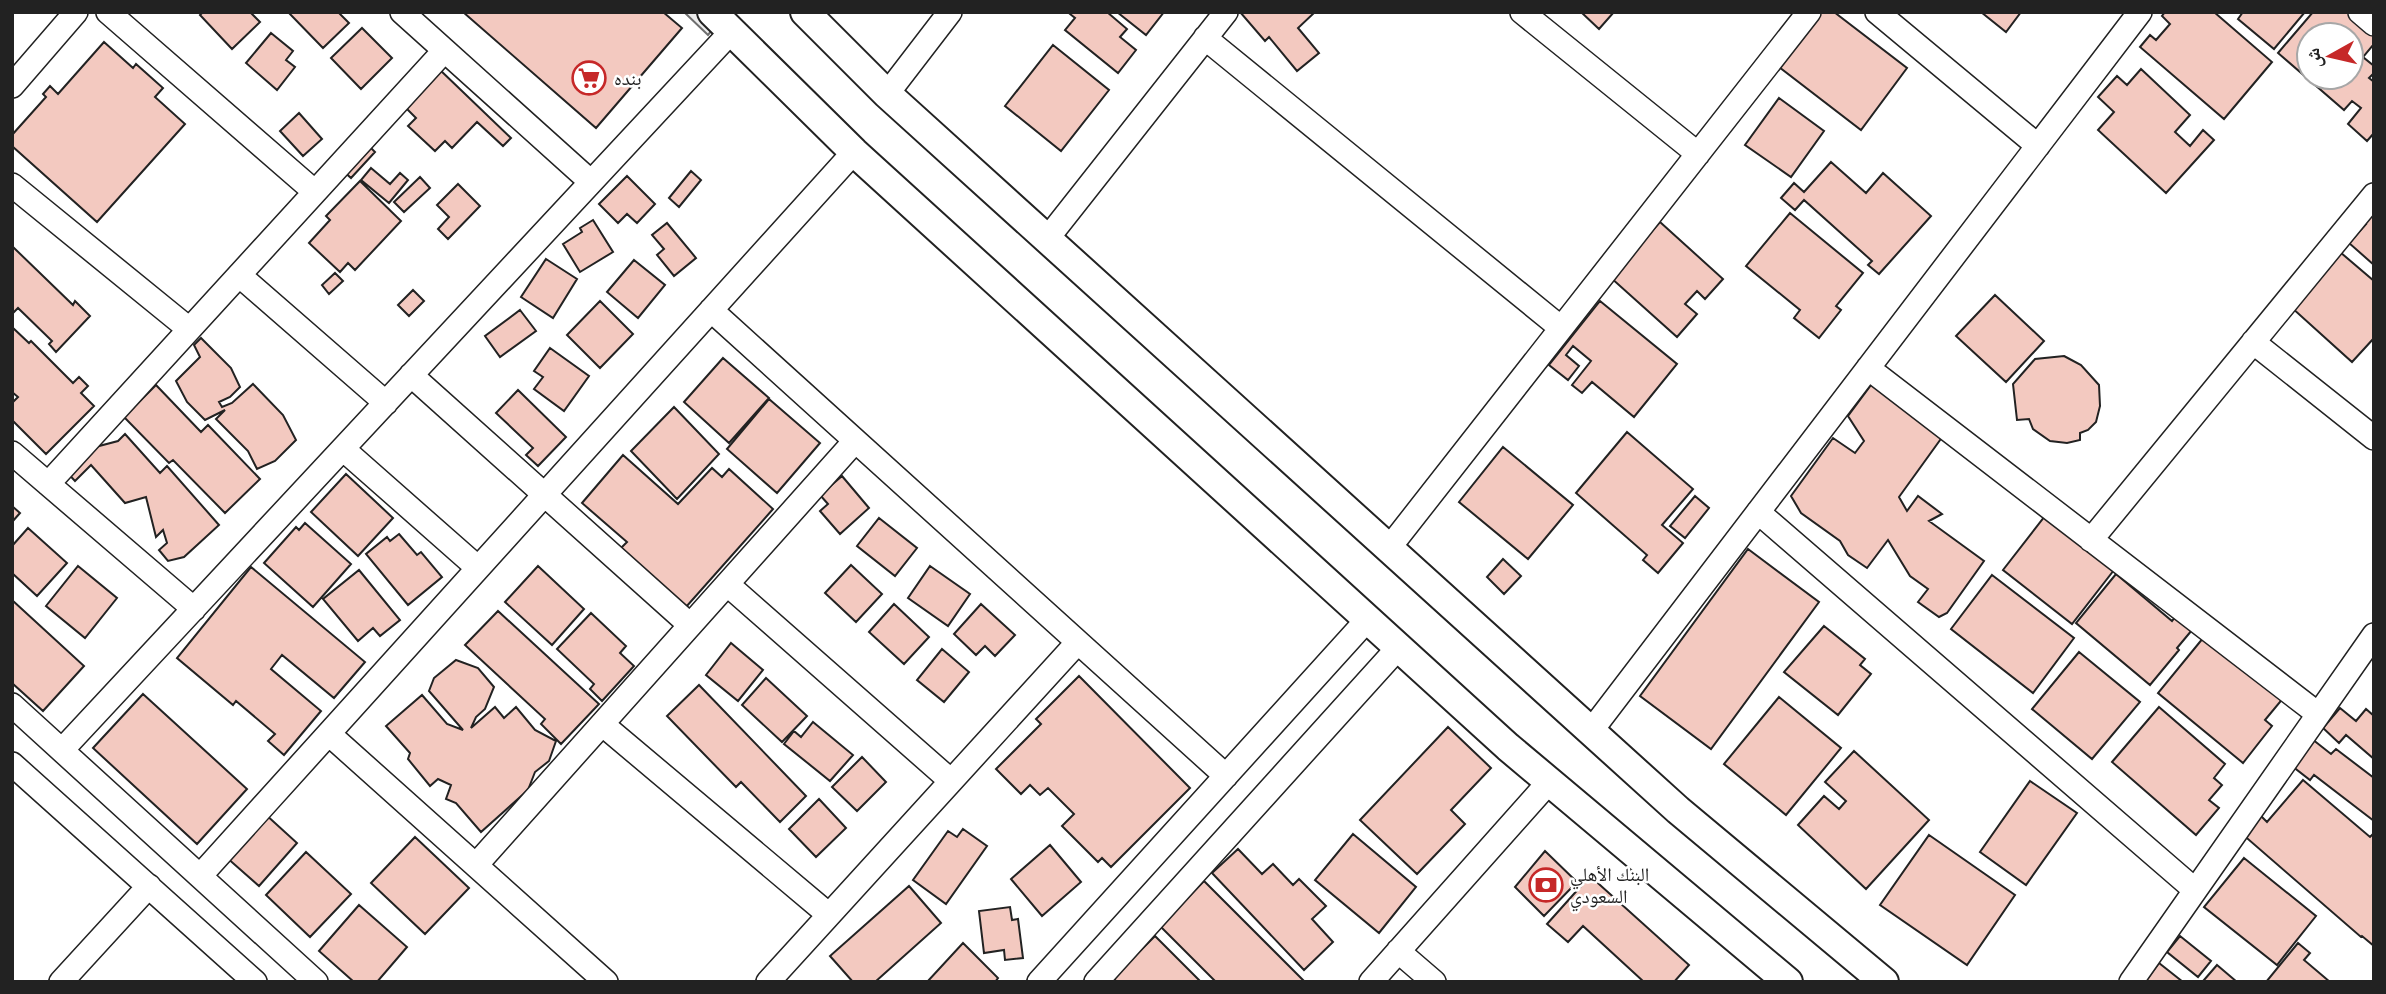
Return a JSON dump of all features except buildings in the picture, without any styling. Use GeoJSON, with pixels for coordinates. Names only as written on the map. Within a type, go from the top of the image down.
{"type":"FeatureCollection","features":[{"type":"Feature","properties":{"kind":"main road"},"geometry":{"type":"LineString","coordinates":[[805,12],[887,94],[1678,810],[1884,982]]}},
{"type":"Feature","properties":{"kind":"main road"},"geometry":{"type":"LineString","coordinates":[[721,22],[854,152],[1398,648],[1549,782],[1788,982]]}},
{"type":"Feature","properties":{"kind":"street"},"geometry":{"type":"LineString","coordinates":[[12,86],[76,12]]}},
{"type":"Feature","properties":{"kind":"street"},"geometry":{"type":"LineString","coordinates":[[108,12],[316,192]]}},
{"type":"Feature","properties":{"kind":"street"},"geometry":{"type":"LineString","coordinates":[[402,12],[591,182]]}},
{"type":"Feature","properties":{"kind":"street"},"geometry":{"type":"LineString","coordinates":[[887,94],[950,12]]}},
{"type":"Feature","properties":{"kind":"street"},"geometry":{"type":"LineString","coordinates":[[1047,239],[1226,12]]}},
{"type":"Feature","properties":{"kind":"street"},"geometry":{"type":"LineString","coordinates":[[1522,12],[1698,154]]}},
{"type":"Feature","properties":{"kind":"street"},"geometry":{"type":"LineString","coordinates":[[1389,548],[1809,12]]}},
{"type":"Feature","properties":{"kind":"street"},"geometry":{"type":"LineString","coordinates":[[1877,12],[2038,146]]}},
{"type":"Feature","properties":{"kind":"street"},"geometry":{"type":"LineString","coordinates":[[1591,731],[2140,12]]}},
{"type":"Feature","properties":{"kind":"street"},"geometry":{"type":"LineString","coordinates":[[2360,12],[2374,24]]}},
{"type":"Feature","properties":{"kind":"street"},"geometry":{"type":"LineString","coordinates":[[62,750],[591,182],[721,22]]}},
{"type":"Feature","properties":{"kind":"street"},"geometry":{"type":"LineString","coordinates":[[1205,38],[1561,328]]}},
{"type":"Feature","properties":{"kind":"street"},"geometry":{"type":"LineString","coordinates":[[48,484],[444,51]]}},
{"type":"Feature","properties":{"kind":"street"},"geometry":{"type":"LineString","coordinates":[[200,876],[854,152]]}},
{"type":"Feature","properties":{"kind":"street"},"geometry":{"type":"LineString","coordinates":[[12,185],[189,329]]}},
{"type":"Feature","properties":{"kind":"street"},"geometry":{"type":"LineString","coordinates":[[2091,540],[2374,195]]}},
{"type":"Feature","properties":{"kind":"street"},"geometry":{"type":"LineString","coordinates":[[239,275],[386,403]]}},
{"type":"Feature","properties":{"kind":"street"},"geometry":{"type":"LineString","coordinates":[[711,310],[1226,776]]}},
{"type":"Feature","properties":{"kind":"street"},"geometry":{"type":"LineString","coordinates":[[2253,342],[2374,438]]}},
{"type":"Feature","properties":{"kind":"street"},"geometry":{"type":"LineString","coordinates":[[1868,368],[2318,714]]}},
{"type":"Feature","properties":{"kind":"street"},"geometry":{"type":"LineString","coordinates":[[411,375],[690,625]]}},
{"type":"Feature","properties":{"kind":"street"},"geometry":{"type":"LineString","coordinates":[[476,865],[855,441]]}},
{"type":"Feature","properties":{"kind":"street"},"geometry":{"type":"LineString","coordinates":[[343,449],[478,568]]}},
{"type":"Feature","properties":{"kind":"street"},"geometry":{"type":"LineString","coordinates":[[12,453],[194,609]]}},
{"type":"Feature","properties":{"kind":"street"},"geometry":{"type":"LineString","coordinates":[[1758,512],[2195,890]]}},
{"type":"Feature","properties":{"kind":"street"},"geometry":{"type":"LineString","coordinates":[[727,584],[951,781]]}},
{"type":"Feature","properties":{"kind":"street"},"geometry":{"type":"LineString","coordinates":[[1039,982],[1367,620]]}},
{"type":"Feature","properties":{"kind":"street"},"geometry":{"type":"LineString","coordinates":[[2131,982],[2374,635]]}},
{"type":"Feature","properties":{"kind":"street"},"geometry":{"type":"LineString","coordinates":[[768,982],[1078,642]]}},
{"type":"Feature","properties":{"kind":"street"},"geometry":{"type":"LineString","coordinates":[[1096,982],[1398,648]]}},
{"type":"Feature","properties":{"kind":"street"},"geometry":{"type":"LineString","coordinates":[[12,705],[316,982]]}},
{"type":"Feature","properties":{"kind":"street"},"geometry":{"type":"LineString","coordinates":[[602,724],[829,915]]}},
{"type":"Feature","properties":{"kind":"street"},"geometry":{"type":"LineString","coordinates":[[329,734],[606,982]]}},
{"type":"Feature","properties":{"kind":"street"},"geometry":{"type":"LineString","coordinates":[[12,764],[255,982]]}},
{"type":"Feature","properties":{"kind":"street"},"geometry":{"type":"LineString","coordinates":[[1371,982],[1549,782]]}},
{"type":"Feature","properties":{"kind":"street"},"geometry":{"type":"LineString","coordinates":[[61,982],[149,887]]}},
{"type":"Feature","properties":{"kind":"street"},"geometry":{"type":"LineString","coordinates":[[1398,951],[1434,982]]}},
{"type":"Feature","properties":{"kind":"shaded area"},"geometry":{"type":"Polygon","coordinates":[[[684,12],[706,12],[717,24],[708,35],[684,12]]]}},
{"type":"Feature","properties":{"kind":"place","name":"بنده"},"geometry":{"type":"Point","coordinates":[589,78]}},
{"type":"Feature","properties":{"kind":"place","name":"البنك الأهلي السعودي"},"geometry":{"type":"Point","coordinates":[1546,885]}}]}
